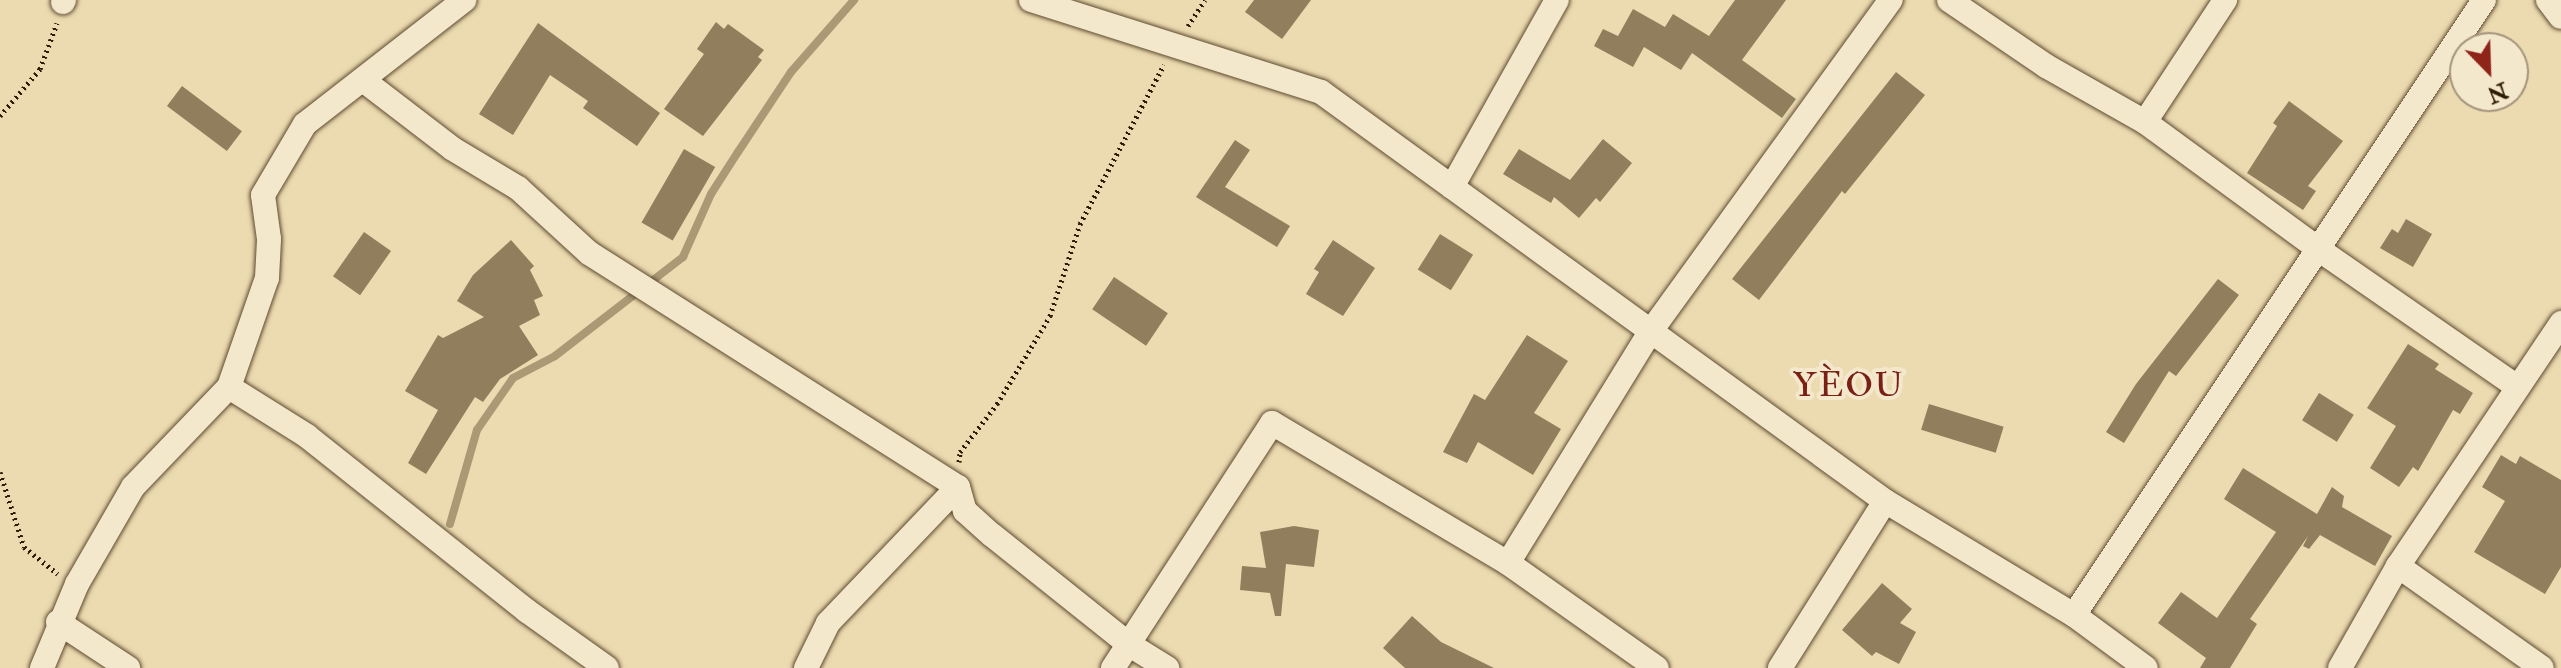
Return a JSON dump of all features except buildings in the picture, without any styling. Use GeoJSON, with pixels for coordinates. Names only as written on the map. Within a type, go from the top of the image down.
{"type":"FeatureCollection","features":[{"type":"Feature","properties":{"kind":"street"},"geometry":{"type":"LineString","coordinates":[[42,668],[58,622],[77,584],[133,487],[229,387],[267,278],[269,239],[263,195],[305,124],[431,22],[464,0]]}},
{"type":"Feature","properties":{"kind":"street"},"geometry":{"type":"LineString","coordinates":[[1031,0],[1321,92],[1885,501],[2074,615],[2146,668]]}},
{"type":"Feature","properties":{"kind":"street"},"geometry":{"type":"LineString","coordinates":[[1452,187],[1557,0]]}},
{"type":"Feature","properties":{"kind":"street"},"geometry":{"type":"LineString","coordinates":[[1508,563],[1651,331],[1891,0]]}},
{"type":"Feature","properties":{"kind":"street"},"geometry":{"type":"LineString","coordinates":[[1949,0],[2046,66],[2145,122],[2321,251],[2516,386]]}},
{"type":"Feature","properties":{"kind":"street"},"geometry":{"type":"LineString","coordinates":[[2145,122],[2225,0]]}},
{"type":"Feature","properties":{"kind":"street"},"geometry":{"type":"LineString","coordinates":[[2074,615],[2321,251],[2484,0]]}},
{"type":"Feature","properties":{"kind":"street"},"geometry":{"type":"LineString","coordinates":[[2548,0],[2561,17]]}},
{"type":"Feature","properties":{"kind":"street"},"geometry":{"type":"LineString","coordinates":[[363,80],[453,149],[518,188],[589,253],[958,487],[965,511],[1130,645],[1167,668]]}},
{"type":"Feature","properties":{"kind":"street"},"geometry":{"type":"LineString","coordinates":[[2340,668],[2398,566],[2561,323]]}},
{"type":"Feature","properties":{"kind":"street"},"geometry":{"type":"LineString","coordinates":[[229,387],[307,436],[527,611],[607,668]]}},
{"type":"Feature","properties":{"kind":"street"},"geometry":{"type":"LineString","coordinates":[[1113,668],[1272,423],[1508,563],[1657,668]]}},
{"type":"Feature","properties":{"kind":"street"},"geometry":{"type":"LineString","coordinates":[[806,668],[828,623],[958,487]]}},
{"type":"Feature","properties":{"kind":"street"},"geometry":{"type":"LineString","coordinates":[[1780,668],[1885,501]]}},
{"type":"Feature","properties":{"kind":"street"},"geometry":{"type":"LineString","coordinates":[[2398,566],[2542,668]]}},
{"type":"Feature","properties":{"kind":"street"},"geometry":{"type":"LineString","coordinates":[[58,622],[128,668]]}},
{"type":"Feature","properties":{"kind":"path"},"geometry":{"type":"LineString","coordinates":[[0,116],[40,69],[64,1]]}},
{"type":"Feature","properties":{"kind":"path"},"geometry":{"type":"LineString","coordinates":[[958,487],[960,452],[997,404],[1050,316],[1080,224],[1174,47]]}},
{"type":"Feature","properties":{"kind":"path"},"geometry":{"type":"LineString","coordinates":[[0,472],[24,547],[51,570],[77,584]]}},
{"type":"Feature","properties":{"kind":"waterway"},"geometry":{"type":"LineString","coordinates":[[450,524],[477,430],[513,378],[555,356],[683,257],[711,194],[791,72],[854,0]]}},
{"type":"Feature","properties":{"kind":"district","name":"YÈOU"},"geometry":{"type":"Point","coordinates":[1849,386]}}]}
